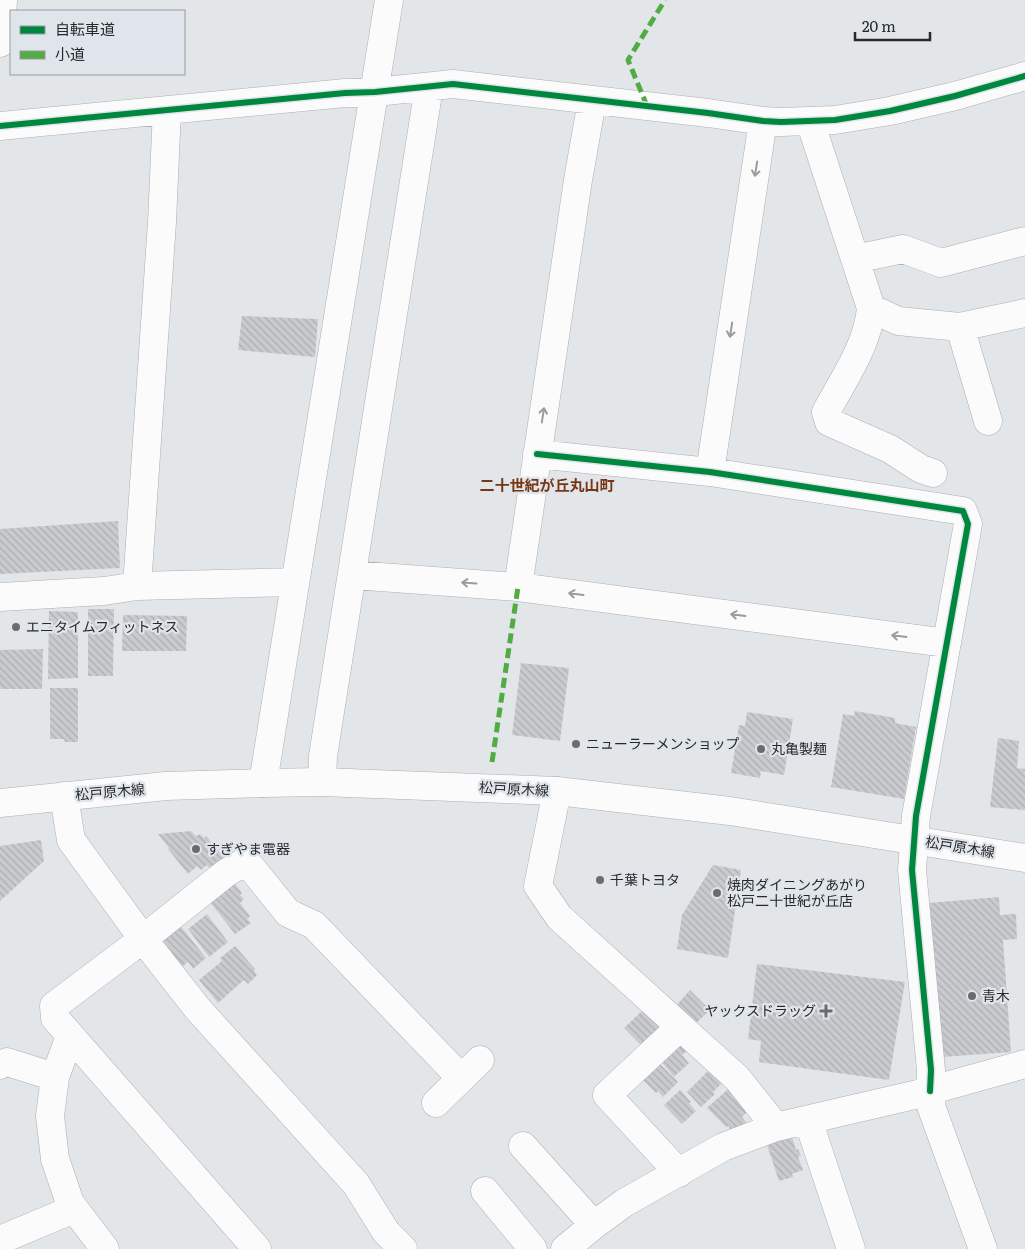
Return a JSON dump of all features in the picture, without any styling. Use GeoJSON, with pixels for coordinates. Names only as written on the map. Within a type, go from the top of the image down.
{"type":"FeatureCollection","features":[{"type":"Feature","properties":{"kind":"street"},"geometry":{"type":"LineString","coordinates":[[0,43],[3,0]]}},
{"type":"Feature","properties":{"kind":"street"},"geometry":{"type":"LineString","coordinates":[[263,783],[389,0]]}},
{"type":"Feature","properties":{"kind":"street"},"geometry":{"type":"LineString","coordinates":[[0,126],[453,84],[763,121],[835,120],[890,111],[955,96],[1025,76]]}},
{"type":"Feature","properties":{"kind":"street"},"geometry":{"type":"LineString","coordinates":[[322,782],[324,756],[428,87]]}},
{"type":"Feature","properties":{"kind":"street"},"geometry":{"type":"LineString","coordinates":[[518,587],[578,180],[592,101]]}},
{"type":"Feature","properties":{"kind":"street"},"geometry":{"type":"LineString","coordinates":[[137,586],[162,222],[167,110]]}},
{"type":"Feature","properties":{"kind":"street"},"geometry":{"type":"LineString","coordinates":[[710,472],[763,121]]}},
{"type":"Feature","properties":{"kind":"street"},"geometry":{"type":"LineString","coordinates":[[810,121],[871,308],[870,323],[853,362],[826,412],[829,422],[890,449],[921,469],[934,473]]}},
{"type":"Feature","properties":{"kind":"street"},"geometry":{"type":"LineString","coordinates":[[855,259],[903,249],[941,263],[1025,241]]}},
{"type":"Feature","properties":{"kind":"street"},"geometry":{"type":"LineString","coordinates":[[871,308],[898,321],[960,327],[1025,314]]}},
{"type":"Feature","properties":{"kind":"street"},"geometry":{"type":"LineString","coordinates":[[960,327],[988,421]]}},
{"type":"Feature","properties":{"kind":"street"},"geometry":{"type":"LineString","coordinates":[[537,454],[710,472],[963,511],[968,524],[916,816],[912,870],[931,1070],[930,1091],[932,1106],[983,1249]]}},
{"type":"Feature","properties":{"kind":"street"},"geometry":{"type":"LineString","coordinates":[[353,575],[518,587],[947,642]]}},
{"type":"Feature","properties":{"kind":"street"},"geometry":{"type":"LineString","coordinates":[[0,597],[104,591],[137,586],[295,582]]}},
{"type":"Feature","properties":{"kind":"street","name":"松戸原木線"},"geometry":{"type":"LineString","coordinates":[[0,803],[166,786],[263,783],[322,782],[557,791],[730,811],[1025,858]]}},
{"type":"Feature","properties":{"kind":"street"},"geometry":{"type":"LineString","coordinates":[[557,791],[538,886],[559,917],[737,1078],[776,1126]]}},
{"type":"Feature","properties":{"kind":"street"},"geometry":{"type":"LineString","coordinates":[[64,796],[71,840],[143,939],[197,1008],[356,1184],[386,1232],[403,1249]]}},
{"type":"Feature","properties":{"kind":"street"},"geometry":{"type":"LineString","coordinates":[[257,1249],[70,1036],[55,1018],[54,1006],[226,873],[246,861],[288,913],[314,925],[470,1069],[436,1103]]}},
{"type":"Feature","properties":{"kind":"street"},"geometry":{"type":"LineString","coordinates":[[679,1173],[607,1095],[680,1027]]}},
{"type":"Feature","properties":{"kind":"street"},"geometry":{"type":"LineString","coordinates":[[70,1036],[55,1077],[50,1116],[55,1160],[70,1203],[105,1249]]}},
{"type":"Feature","properties":{"kind":"street"},"geometry":{"type":"LineString","coordinates":[[0,1065],[7,1062],[55,1077]]}},
{"type":"Feature","properties":{"kind":"street"},"geometry":{"type":"LineString","coordinates":[[566,1249],[624,1203],[722,1147],[776,1126],[930,1091],[1025,1064]]}},
{"type":"Feature","properties":{"kind":"street"},"geometry":{"type":"LineString","coordinates":[[808,1120],[851,1249]]}},
{"type":"Feature","properties":{"kind":"street"},"geometry":{"type":"LineString","coordinates":[[523,1146],[594,1225]]}},
{"type":"Feature","properties":{"kind":"street"},"geometry":{"type":"LineString","coordinates":[[485,1191],[533,1249]]}},
{"type":"Feature","properties":{"kind":"street"},"geometry":{"type":"LineString","coordinates":[[0,1240],[74,1209]]}},
{"type":"Feature","properties":{"kind":"building"},"geometry":{"type":"Polygon","coordinates":[[[242,316],[318,319],[315,357],[238,350],[242,316]]]}},
{"type":"Feature","properties":{"kind":"building"},"geometry":{"type":"Polygon","coordinates":[[[118,521],[120,568],[0,574],[0,529],[118,521]]]}},
{"type":"Feature","properties":{"kind":"building"},"geometry":{"type":"Polygon","coordinates":[[[88,609],[114,609],[113,676],[88,676],[88,609]]]}},
{"type":"Feature","properties":{"kind":"building"},"geometry":{"type":"Polygon","coordinates":[[[49,611],[78,612],[78,678],[48,679],[49,611]]]}},
{"type":"Feature","properties":{"kind":"building"},"geometry":{"type":"Polygon","coordinates":[[[123,615],[187,616],[186,651],[122,651],[123,615]]]}},
{"type":"Feature","properties":{"kind":"building"},"geometry":{"type":"Polygon","coordinates":[[[43,649],[42,689],[0,689],[0,650],[43,649]]]}},
{"type":"Feature","properties":{"kind":"building"},"geometry":{"type":"Polygon","coordinates":[[[521,663],[569,668],[560,741],[512,735],[521,663]]]}},
{"type":"Feature","properties":{"kind":"building"},"geometry":{"type":"Polygon","coordinates":[[[50,688],[78,688],[78,742],[50,739],[50,688]]]}},
{"type":"Feature","properties":{"kind":"building"},"geometry":{"type":"Polygon","coordinates":[[[855,711],[895,718],[895,723],[916,727],[904,799],[831,787],[843,714],[854,716],[855,711]]]}},
{"type":"Feature","properties":{"kind":"building","name":"丸亀製麺"},"geometry":{"type":"Polygon","coordinates":[[[747,712],[793,719],[784,775],[761,771],[760,778],[731,773],[739,725],[745,726],[747,712]]]}},
{"type":"Feature","properties":{"kind":"building"},"geometry":{"type":"Polygon","coordinates":[[[998,738],[1019,741],[1017,768],[1025,769],[1025,810],[990,807],[998,738]]]}},
{"type":"Feature","properties":{"kind":"building"},"geometry":{"type":"Polygon","coordinates":[[[191,831],[196,836],[200,834],[204,838],[206,836],[225,859],[211,870],[207,865],[201,870],[197,866],[188,874],[158,834],[191,831]]]}},
{"type":"Feature","properties":{"kind":"building"},"geometry":{"type":"Polygon","coordinates":[[[41,840],[44,861],[0,901],[0,846],[41,840]]]}},
{"type":"Feature","properties":{"kind":"building","name":"焼肉ダイニングあがり 松戸二十世紀が丘店"},"geometry":{"type":"Polygon","coordinates":[[[713,865],[741,870],[728,958],[677,949],[682,915],[713,865]]]}},
{"type":"Feature","properties":{"kind":"building"},"geometry":{"type":"Polygon","coordinates":[[[234,883],[242,893],[240,895],[244,899],[240,903],[250,916],[247,919],[251,923],[235,934],[210,902],[234,883]]]}},
{"type":"Feature","properties":{"kind":"building","name":"青木"},"geometry":{"type":"Polygon","coordinates":[[[999,897],[1000,915],[1016,914],[1017,939],[1003,940],[1011,1052],[942,1057],[929,903],[999,897]]]}},
{"type":"Feature","properties":{"kind":"building"},"geometry":{"type":"Polygon","coordinates":[[[207,914],[228,942],[209,957],[188,929],[207,914]]]}},
{"type":"Feature","properties":{"kind":"building"},"geometry":{"type":"Polygon","coordinates":[[[179,924],[206,958],[193,969],[188,962],[180,968],[157,943],[179,924]]]}},
{"type":"Feature","properties":{"kind":"building"},"geometry":{"type":"Polygon","coordinates":[[[235,946],[255,969],[254,971],[257,975],[248,984],[244,980],[218,1003],[199,980],[222,961],[220,958],[235,946]]]}},
{"type":"Feature","properties":{"kind":"building","name":"ヤックスドラッグ"},"geometry":{"type":"Polygon","coordinates":[[[757,964],[905,982],[889,1080],[759,1062],[761,1041],[748,1039],[757,964]]]}},
{"type":"Feature","properties":{"kind":"building"},"geometry":{"type":"Polygon","coordinates":[[[690,990],[710,1010],[693,1026],[674,1008],[690,990]]]}},
{"type":"Feature","properties":{"kind":"building"},"geometry":{"type":"Polygon","coordinates":[[[643,1010],[660,1028],[645,1049],[624,1028],[643,1010]]]}},
{"type":"Feature","properties":{"kind":"building"},"geometry":{"type":"Polygon","coordinates":[[[681,1040],[689,1049],[682,1055],[689,1063],[674,1077],[660,1060],[681,1040]]]}},
{"type":"Feature","properties":{"kind":"building"},"geometry":{"type":"Polygon","coordinates":[[[659,1063],[678,1082],[663,1097],[658,1091],[656,1093],[642,1079],[659,1063]]]}},
{"type":"Feature","properties":{"kind":"building"},"geometry":{"type":"Polygon","coordinates":[[[710,1069],[723,1082],[713,1092],[715,1094],[701,1107],[687,1092],[710,1069]]]}},
{"type":"Feature","properties":{"kind":"building"},"geometry":{"type":"Polygon","coordinates":[[[728,1089],[748,1111],[742,1117],[746,1122],[730,1130],[729,1126],[726,1127],[707,1108],[728,1089]]]}},
{"type":"Feature","properties":{"kind":"building"},"geometry":{"type":"Polygon","coordinates":[[[680,1090],[696,1111],[682,1124],[664,1105],[680,1090]]]}},
{"type":"Feature","properties":{"kind":"building"},"geometry":{"type":"Polygon","coordinates":[[[792,1137],[796,1150],[798,1149],[801,1156],[798,1157],[803,1170],[792,1174],[793,1177],[779,1181],[767,1145],[792,1137]]]}},
{"type":"Feature","properties":{"kind":"marked path"},"geometry":{"type":"LineString","coordinates":[[647,106],[628,60],[665,0]]}},
{"type":"Feature","properties":{"kind":"marked path"},"geometry":{"type":"LineString","coordinates":[[492,762],[518,587]]}},
{"type":"Feature","properties":{"kind":"cycle path"},"geometry":{"type":"LineString","coordinates":[[0,126],[453,84],[763,121],[835,120],[890,111],[955,96],[1025,76]]}},
{"type":"Feature","properties":{"kind":"cycle path"},"geometry":{"type":"LineString","coordinates":[[537,454],[710,472],[963,511],[968,524],[916,816],[912,870],[931,1070],[930,1091]]}},
{"type":"Feature","properties":{"kind":"place","name":"エニタイムフィットネス"},"geometry":{"type":"Point","coordinates":[16,627]}},
{"type":"Feature","properties":{"kind":"place","name":"ニューラーメンショップ"},"geometry":{"type":"Point","coordinates":[576,744]}},
{"type":"Feature","properties":{"kind":"place","name":"丸亀製麺"},"geometry":{"type":"Point","coordinates":[761,749]}},
{"type":"Feature","properties":{"kind":"place","name":"すぎやま電器"},"geometry":{"type":"Point","coordinates":[196,849]}},
{"type":"Feature","properties":{"kind":"place","name":"千葉トヨタ"},"geometry":{"type":"Point","coordinates":[600,880]}},
{"type":"Feature","properties":{"kind":"place","name":"焼肉ダイニングあがり 松戸二十世紀が丘店"},"geometry":{"type":"Point","coordinates":[717,893]}},
{"type":"Feature","properties":{"kind":"place","name":"青木"},"geometry":{"type":"Point","coordinates":[972,996]}},
{"type":"Feature","properties":{"kind":"place","name":"ヤックスドラッグ"},"geometry":{"type":"Point","coordinates":[826,1011]}},
{"type":"Feature","properties":{"kind":"district","name":"二十世紀が丘丸山町"},"geometry":{"type":"Point","coordinates":[547,486]}}]}
